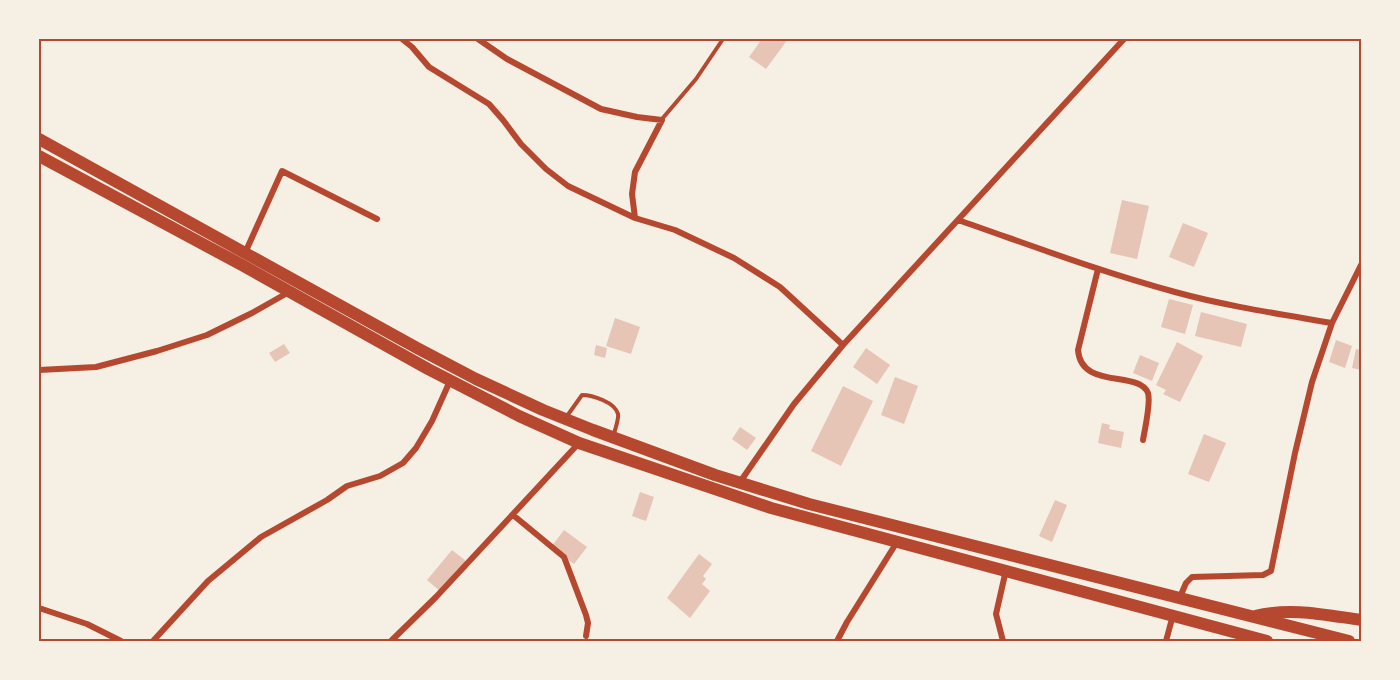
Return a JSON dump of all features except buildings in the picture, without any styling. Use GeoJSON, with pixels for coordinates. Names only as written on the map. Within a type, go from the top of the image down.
{"type":"FeatureCollection","features":[{"type":"Feature","properties":{"kind":"highway"},"geometry":{"type":"LineString","coordinates":[[39,139],[242,258],[289,292],[519,416],[579,442],[771,508],[1173,615],[1238,636],[1267,641]]}},
{"type":"Feature","properties":{"kind":"highway"},"geometry":{"type":"LineString","coordinates":[[39,156],[476,379],[614,438],[809,504],[1349,641]]}},
{"type":"Feature","properties":{"kind":"highway"},"geometry":{"type":"LineString","coordinates":[[1252,616],[1275,611],[1295,611],[1361,620]]}},
{"type":"Feature","properties":{"kind":"street"},"geometry":{"type":"LineString","coordinates":[[402,39],[429,67],[489,104],[521,144],[568,186],[635,218],[675,230],[734,258],[780,287],[843,345]]}},
{"type":"Feature","properties":{"kind":"street"},"geometry":{"type":"LineString","coordinates":[[478,39],[507,59],[601,109],[662,120],[635,172],[632,194],[635,218]]}},
{"type":"Feature","properties":{"kind":"street"},"geometry":{"type":"LineString","coordinates":[[740,482],[794,404],[843,345],[1124,39]]}},
{"type":"Feature","properties":{"kind":"street"},"geometry":{"type":"LineString","coordinates":[[242,258],[282,171],[377,219]]}},
{"type":"Feature","properties":{"kind":"street"},"geometry":{"type":"LineString","coordinates":[[958,220],[1098,269],[1188,295],[1332,323]]}},
{"type":"Feature","properties":{"kind":"street"},"geometry":{"type":"LineString","coordinates":[[1179,598],[1186,583],[1192,577],[1263,575],[1271,570],[1294,453],[1312,382],[1332,323],[1361,265]]}},
{"type":"Feature","properties":{"kind":"street"},"geometry":{"type":"LineString","coordinates":[[1098,269],[1078,350],[1079,358],[1091,372],[1143,387],[1148,394],[1143,440]]}},
{"type":"Feature","properties":{"kind":"street"},"geometry":{"type":"LineString","coordinates":[[39,370],[96,367],[158,351],[207,335],[289,292]]}},
{"type":"Feature","properties":{"kind":"street"},"geometry":{"type":"LineString","coordinates":[[153,641],[208,581],[261,537],[327,500],[347,486],[380,476],[403,463],[416,448],[432,421],[450,380]]}},
{"type":"Feature","properties":{"kind":"street"},"geometry":{"type":"LineString","coordinates":[[391,641],[436,597],[579,442]]}},
{"type":"Feature","properties":{"kind":"street"},"geometry":{"type":"LineString","coordinates":[[513,515],[564,557],[586,615],[588,623],[586,636]]}},
{"type":"Feature","properties":{"kind":"street"},"geometry":{"type":"LineString","coordinates":[[837,641],[897,541]]}},
{"type":"Feature","properties":{"kind":"street"},"geometry":{"type":"LineString","coordinates":[[1003,641],[996,614],[1006,570]]}},
{"type":"Feature","properties":{"kind":"street"},"geometry":{"type":"LineString","coordinates":[[39,608],[87,624],[121,641]]}},
{"type":"Feature","properties":{"kind":"street"},"geometry":{"type":"LineString","coordinates":[[1166,641],[1173,615]]}},
{"type":"Feature","properties":{"kind":"lane"},"geometry":{"type":"LineString","coordinates":[[662,120],[696,79],[723,39]]}},
{"type":"Feature","properties":{"kind":"lane"},"geometry":{"type":"LineString","coordinates":[[564,418],[582,395],[598,399],[613,408],[618,415],[614,438]]}}]}
